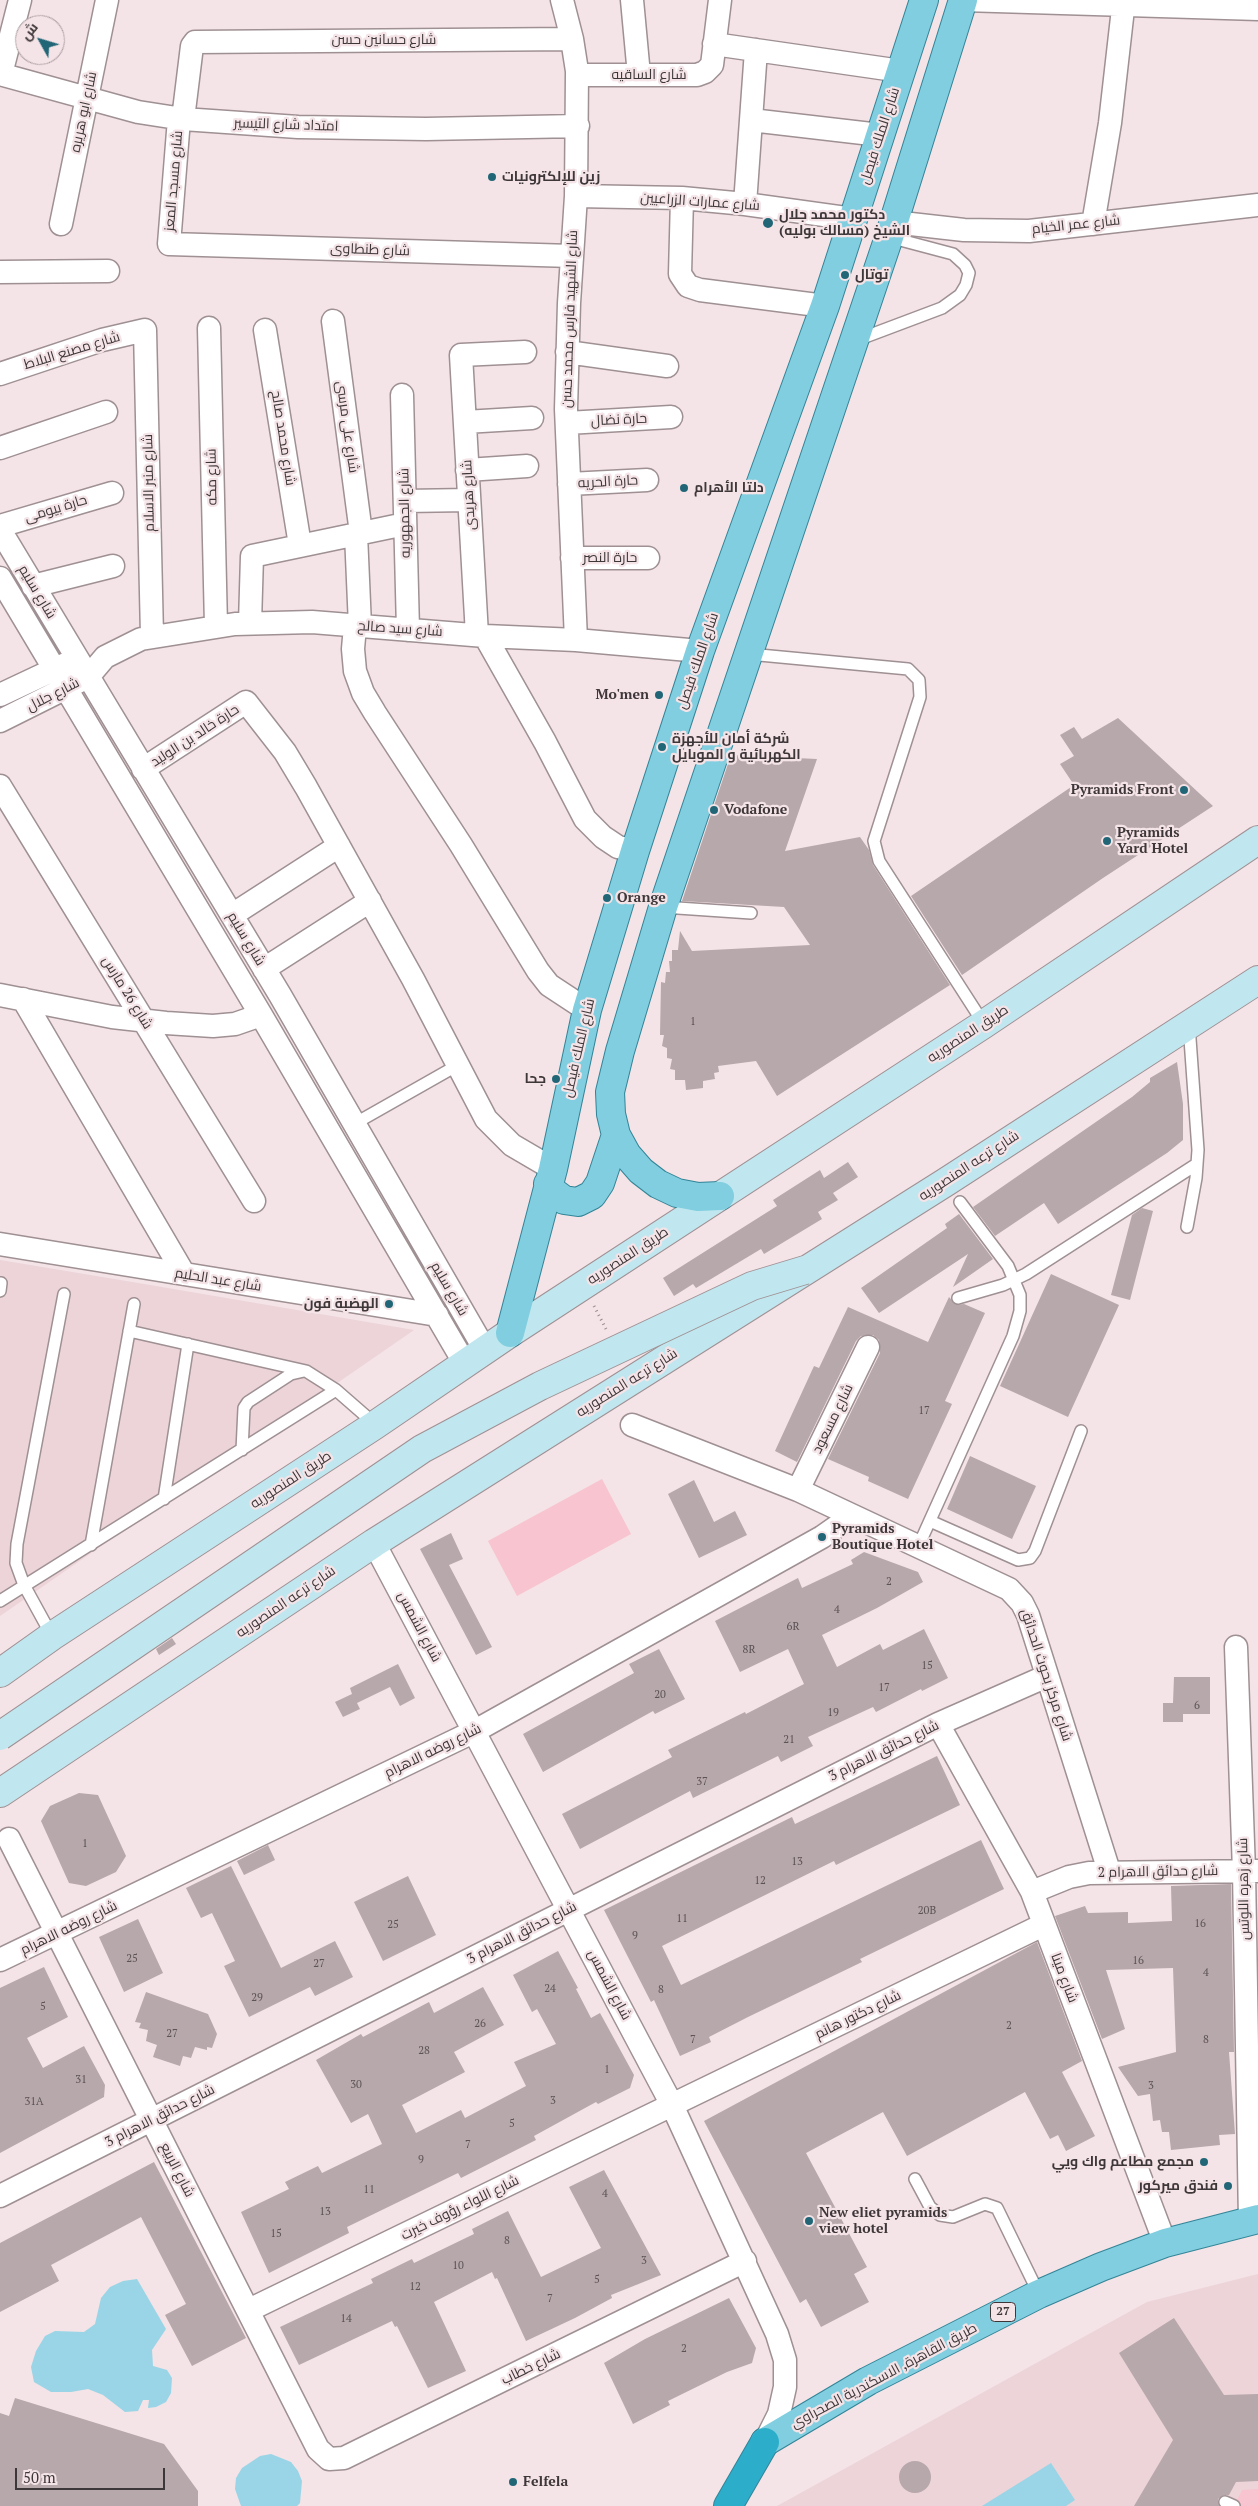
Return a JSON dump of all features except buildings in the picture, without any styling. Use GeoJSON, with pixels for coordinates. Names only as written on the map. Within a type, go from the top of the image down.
{"type":"FeatureCollection","features":[{"type":"Feature","properties":{"kind":"highway"},"geometry":{"type":"LineString","coordinates":[[728,2506],[765,2442]]}},
{"type":"Feature","properties":{"kind":"main road","name":"شارع الملك فيصل"},"geometry":{"type":"LineString","coordinates":[[510,1333],[550,1176],[587,1010],[635,851],[700,651],[825,306],[924,0]]}},
{"type":"Feature","properties":{"kind":"main road"},"geometry":{"type":"LineString","coordinates":[[720,1196],[698,1197],[678,1192],[658,1184],[640,1171],[626,1155],[616,1135],[611,1114],[610,1092],[620,1051],[663,907],[891,230],[963,0]]}},
{"type":"Feature","properties":{"kind":"main road","name":"طريق المنصوريه"},"geometry":{"type":"LineString","coordinates":[[0,1673],[52,1636],[510,1333],[984,1024],[1258,840]]}},
{"type":"Feature","properties":{"kind":"main road","name":"شارع ترعه المنصوريه"},"geometry":{"type":"LineString","coordinates":[[0,1793],[374,1543],[1258,980]]}},
{"type":"Feature","properties":{"kind":"main road"},"geometry":{"type":"LineString","coordinates":[[550,1176],[552,1191],[564,1200],[578,1202],[592,1195],[600,1183],[616,1135]]}},
{"type":"Feature","properties":{"kind":"main road"},"geometry":{"type":"LineString","coordinates":[[0,1736],[422,1449],[540,1386],[752,1286],[805,1270]]}},
{"type":"Feature","properties":{"kind":"main road","name":"طريق القاهرة, الاسكندرية الصحراوي"},"geometry":{"type":"LineString","coordinates":[[765,2442],[868,2381],[1039,2294],[1101,2267],[1164,2243],[1254,2220]]}},
{"type":"Feature","properties":{"kind":"street"},"geometry":{"type":"LineString","coordinates":[[1,74],[20,0]]}},
{"type":"Feature","properties":{"kind":"street","name":"شارع ابو هريره"},"geometry":{"type":"LineString","coordinates":[[61,224],[107,0]]}},
{"type":"Feature","properties":{"kind":"street","name":"شارع الشهيد فارس محمد حسن"},"geometry":{"type":"LineString","coordinates":[[562,0],[572,39],[577,75],[576,196],[567,352],[567,423],[576,640]]}},
{"type":"Feature","properties":{"kind":"street"},"geometry":{"type":"LineString","coordinates":[[632,0],[639,75]]}},
{"type":"Feature","properties":{"kind":"street","name":"شارع الساقيه"},"geometry":{"type":"LineString","coordinates":[[577,75],[697,75],[705,72],[712,65],[720,0]]}},
{"type":"Feature","properties":{"kind":"street"},"geometry":{"type":"LineString","coordinates":[[963,0],[1124,3],[1258,9]]}},
{"type":"Feature","properties":{"kind":"street"},"geometry":{"type":"LineString","coordinates":[[1093,224],[1110,123],[1124,3]]}},
{"type":"Feature","properties":{"kind":"street","name":"شارع حسانين حسن"},"geometry":{"type":"LineString","coordinates":[[197,42],[572,39]]}},
{"type":"Feature","properties":{"kind":"street","name":"شارع مسجد المعز"},"geometry":{"type":"LineString","coordinates":[[169,244],[181,119],[192,46],[197,42]]}},
{"type":"Feature","properties":{"kind":"street"},"geometry":{"type":"LineString","coordinates":[[714,44],[901,71]]}},
{"type":"Feature","properties":{"kind":"street"},"geometry":{"type":"LineString","coordinates":[[745,204],[756,50]]}},
{"type":"Feature","properties":{"kind":"street","name":"امتداد شارع التيسير"},"geometry":{"type":"LineString","coordinates":[[1,74],[138,112],[181,119],[327,128],[426,129],[578,126]]}},
{"type":"Feature","properties":{"kind":"street"},"geometry":{"type":"LineString","coordinates":[[751,120],[880,135]]}},
{"type":"Feature","properties":{"kind":"street","name":"شارع عمارات الزراعيين"},"geometry":{"type":"LineString","coordinates":[[576,196],[682,198],[745,204],[853,219]]}},
{"type":"Feature","properties":{"kind":"street"},"geometry":{"type":"LineString","coordinates":[[682,198],[680,274],[688,286],[700,290],[825,306]]}},
{"type":"Feature","properties":{"kind":"street","name":"شارع عمر الخيام"},"geometry":{"type":"LineString","coordinates":[[891,230],[1029,231],[1258,205]]}},
{"type":"Feature","properties":{"kind":"street","name":"شارع طنطاوى"},"geometry":{"type":"LineString","coordinates":[[169,244],[572,256]]}},
{"type":"Feature","properties":{"kind":"street"},"geometry":{"type":"LineString","coordinates":[[0,272],[108,272]]}},
{"type":"Feature","properties":{"kind":"street","name":"شارع على مرسى"},"geometry":{"type":"LineString","coordinates":[[333,321],[359,534],[358,626],[353,649],[356,671],[367,700],[461,845],[538,971],[549,985],[587,1010]]}},
{"type":"Feature","properties":{"kind":"street","name":"شارع مكه"},"geometry":{"type":"LineString","coordinates":[[209,328],[216,626]]}},
{"type":"Feature","properties":{"kind":"street","name":"شارع مصنع البلاط"},"geometry":{"type":"LineString","coordinates":[[0,374],[102,340],[145,330]]}},
{"type":"Feature","properties":{"kind":"street","name":"شارع منبر الاسلام"},"geometry":{"type":"LineString","coordinates":[[145,330],[152,636]]}},
{"type":"Feature","properties":{"kind":"street","name":"شارع محمد صالح"},"geometry":{"type":"LineString","coordinates":[[265,330],[300,545]]}},
{"type":"Feature","properties":{"kind":"street","name":"شارع هريدى"},"geometry":{"type":"LineString","coordinates":[[481,635],[469,500],[461,355],[524,352]]}},
{"type":"Feature","properties":{"kind":"street"},"geometry":{"type":"LineString","coordinates":[[567,352],[668,366]]}},
{"type":"Feature","properties":{"kind":"street","name":"شارع الجمهوريه"},"geometry":{"type":"LineString","coordinates":[[402,395],[408,630]]}},
{"type":"Feature","properties":{"kind":"street"},"geometry":{"type":"LineString","coordinates":[[0,448],[106,412]]}},
{"type":"Feature","properties":{"kind":"street","name":"حارة نضال"},"geometry":{"type":"LineString","coordinates":[[567,423],[671,417]]}},
{"type":"Feature","properties":{"kind":"street"},"geometry":{"type":"LineString","coordinates":[[464,422],[532,418]]}},
{"type":"Feature","properties":{"kind":"street"},"geometry":{"type":"LineString","coordinates":[[467,470],[528,466]]}},
{"type":"Feature","properties":{"kind":"street","name":"حارة الحريه"},"geometry":{"type":"LineString","coordinates":[[569,484],[647,480]]}},
{"type":"Feature","properties":{"kind":"street","name":"حارة بيومى"},"geometry":{"type":"LineString","coordinates":[[0,526],[112,493]]}},
{"type":"Feature","properties":{"kind":"street"},"geometry":{"type":"LineString","coordinates":[[405,501],[469,500]]}},
{"type":"Feature","properties":{"kind":"street"},"geometry":{"type":"LineString","coordinates":[[250,623],[252,556],[406,524]]}},
{"type":"Feature","properties":{"kind":"street","name":"شارع سليم"},"geometry":{"type":"LineString","coordinates":[[0,530],[232,915],[354,1124],[475,1357]]}},
{"type":"Feature","properties":{"kind":"street","name":"حارة النصر"},"geometry":{"type":"LineString","coordinates":[[572,558],[648,558]]}},
{"type":"Feature","properties":{"kind":"street"},"geometry":{"type":"LineString","coordinates":[[33,586],[114,566]]}},
{"type":"Feature","properties":{"kind":"street","name":"شارع سليم"},"geometry":{"type":"LineString","coordinates":[[0,578],[261,1015],[437,1315],[475,1357]]}},
{"type":"Feature","properties":{"kind":"street","name":"شارع سيد صالح"},"geometry":{"type":"LineString","coordinates":[[105,657],[141,639],[152,636],[250,623],[312,622],[576,640],[700,651]]}},
{"type":"Feature","properties":{"kind":"street"},"geometry":{"type":"LineString","coordinates":[[481,635],[545,742],[585,819],[603,837],[618,846],[635,851]]}},
{"type":"Feature","properties":{"kind":"street","name":"شارع جلال"},"geometry":{"type":"LineString","coordinates":[[0,695],[76,658],[105,657]]}},
{"type":"Feature","properties":{"kind":"street","name":"شارع جلال"},"geometry":{"type":"LineString","coordinates":[[0,721],[88,677],[105,657]]}},
{"type":"Feature","properties":{"kind":"street","name":"حارة خالد بن الوليد"},"geometry":{"type":"LineString","coordinates":[[143,769],[246,702],[285,752],[339,846]]}},
{"type":"Feature","properties":{"kind":"street","name":"شارع 26 مارس"},"geometry":{"type":"LineString","coordinates":[[0,786],[254,1201]]}},
{"type":"Feature","properties":{"kind":"street"},"geometry":{"type":"LineString","coordinates":[[232,915],[339,846],[486,1119],[512,1145],[550,1176]]}},
{"type":"Feature","properties":{"kind":"street"},"geometry":{"type":"LineString","coordinates":[[264,969],[370,901]]}},
{"type":"Feature","properties":{"kind":"street"},"geometry":{"type":"LineString","coordinates":[[0,995],[112,1017],[144,1021],[213,1026],[235,1024],[261,1015]]}},
{"type":"Feature","properties":{"kind":"street"},"geometry":{"type":"LineString","coordinates":[[23,1000],[184,1274]]}},
{"type":"Feature","properties":{"kind":"street","name":"شارع عبد الحليم"},"geometry":{"type":"LineString","coordinates":[[0,1244],[437,1315]]}},
{"type":"Feature","properties":{"kind":"street","name":"شارع مسعود"},"geometry":{"type":"LineString","coordinates":[[798,1490],[868,1347]]}},
{"type":"Feature","properties":{"kind":"street","name":"شارع مركز بحوث الحدائق"},"geometry":{"type":"LineString","coordinates":[[632,1425],[798,1490],[1009,1589],[1022,1602],[1028,1615],[1109,1872]]}},
{"type":"Feature","properties":{"kind":"street","name":"شارع روضه الاهرام"},"geometry":{"type":"LineString","coordinates":[[0,1960],[475,1731],[822,1537],[852,1516]]}},
{"type":"Feature","properties":{"kind":"street","name":"شارع الشمس"},"geometry":{"type":"LineString","coordinates":[[374,1543],[672,2105],[777,2334],[785,2360],[785,2387],[779,2414],[765,2442]]}},
{"type":"Feature","properties":{"kind":"street","name":"شارع زهره اللوتس"},"geometry":{"type":"LineString","coordinates":[[1236,1647],[1251,1871],[1254,2220]]}},
{"type":"Feature","properties":{"kind":"street","name":"شارع حدائق الاهرام 3"},"geometry":{"type":"LineString","coordinates":[[0,2196],[938,1724],[1047,1676]]}},
{"type":"Feature","properties":{"kind":"street","name":"شارع مينا"},"geometry":{"type":"LineString","coordinates":[[938,1724],[1032,1892],[1164,2243]]}},
{"type":"Feature","properties":{"kind":"street","name":"شارع الربيع"},"geometry":{"type":"LineString","coordinates":[[9,1838],[318,2449]]}},
{"type":"Feature","properties":{"kind":"street","name":"شارع حدائق الاهرام 2"},"geometry":{"type":"LineString","coordinates":[[1032,1892],[1069,1877],[1109,1872],[1251,1871]]}},
{"type":"Feature","properties":{"kind":"street","name":"شارع دكتور هانم"},"geometry":{"type":"LineString","coordinates":[[672,2105],[1043,1925]]}},
{"type":"Feature","properties":{"kind":"street","name":"شارع اللواء رؤوف خيرت"},"geometry":{"type":"LineString","coordinates":[[249,2310],[672,2105]]}},
{"type":"Feature","properties":{"kind":"street","name":"شارع خطاب"},"geometry":{"type":"LineString","coordinates":[[318,2449],[329,2459],[344,2458],[745,2261]]}},
{"type":"Feature","properties":{"kind":"lane"},"geometry":{"type":"LineString","coordinates":[[853,341],[942,308],[960,295],[966,285],[969,273],[965,265],[953,254],[891,230]]}},
{"type":"Feature","properties":{"kind":"lane"},"geometry":{"type":"LineString","coordinates":[[747,654],[908,669],[919,680],[920,697],[874,841],[879,861],[984,1024]]}},
{"type":"Feature","properties":{"kind":"lane"},"geometry":{"type":"LineString","coordinates":[[663,907],[750,913]]}},
{"type":"Feature","properties":{"kind":"lane"},"geometry":{"type":"LineString","coordinates":[[1187,1227],[1198,1164],[1198,1136],[1189,1024]]}},
{"type":"Feature","properties":{"kind":"lane"},"geometry":{"type":"LineString","coordinates":[[354,1124],[458,1065]]}},
{"type":"Feature","properties":{"kind":"lane"},"geometry":{"type":"LineString","coordinates":[[958,1298],[1015,1280],[1198,1164]]}},
{"type":"Feature","properties":{"kind":"lane"},"geometry":{"type":"LineString","coordinates":[[918,1547],[1013,1336],[1020,1311],[1020,1296],[1008,1266],[960,1202]]}},
{"type":"Feature","properties":{"kind":"lane"},"geometry":{"type":"LineString","coordinates":[[52,1636],[24,1584],[16,1563],[17,1544],[64,1294]]}},
{"type":"Feature","properties":{"kind":"lane"},"geometry":{"type":"LineString","coordinates":[[91,1545],[134,1304]]}},
{"type":"Feature","properties":{"kind":"lane"},"geometry":{"type":"LineString","coordinates":[[129,1331],[306,1371],[336,1390],[375,1424]]}},
{"type":"Feature","properties":{"kind":"lane"},"geometry":{"type":"LineString","coordinates":[[164,1499],[188,1344]]}},
{"type":"Feature","properties":{"kind":"lane"},"geometry":{"type":"LineString","coordinates":[[242,1450],[244,1408],[248,1402],[291,1374],[306,1371]]}},
{"type":"Feature","properties":{"kind":"lane"},"geometry":{"type":"LineString","coordinates":[[0,1601],[24,1584],[91,1545],[336,1390]]}},
{"type":"Feature","properties":{"kind":"lane"},"geometry":{"type":"LineString","coordinates":[[930,1520],[1018,1560],[1030,1558],[1035,1550],[1082,1431]]}},
{"type":"Feature","properties":{"kind":"lane"},"geometry":{"type":"LineString","coordinates":[[915,2179],[930,2207],[940,2215],[952,2217],[985,2204],[997,2208],[1039,2294]]}},
{"type":"Feature","properties":{"kind":"shaded area"},"geometry":{"type":"Polygon","coordinates":[[[0,1260],[150,1285],[414,1330],[0,1616],[0,1260]]]}},
{"type":"Feature","properties":{"kind":"shaded area"},"geometry":{"type":"Polygon","coordinates":[[[602,1479],[631,1534],[517,1596],[488,1541],[602,1479]]]}},
{"type":"Feature","properties":{"kind":"shaded area"},"geometry":{"type":"Polygon","coordinates":[[[1258,2274],[1258,2506],[777,2506],[1147,2302],[1258,2274]]]}},
{"type":"Feature","properties":{"kind":"shaded area"},"geometry":{"type":"Polygon","coordinates":[[[1258,2489],[1258,2506],[1234,2506],[1242,2490],[1258,2489]]]}},
{"type":"Feature","properties":{"kind":"water"},"geometry":{"type":"Polygon","coordinates":[[[137,2279],[166,2329],[152,2350],[153,2366],[167,2370],[172,2378],[171,2393],[166,2402],[156,2407],[148,2408],[149,2400],[143,2400],[138,2411],[125,2412],[103,2395],[88,2389],[71,2392],[51,2392],[34,2382],[31,2367],[36,2351],[45,2336],[55,2331],[84,2332],[95,2324],[101,2298],[110,2287],[123,2281],[137,2279]]]}},
{"type":"Feature","properties":{"kind":"water"},"geometry":{"type":"Polygon","coordinates":[[[271,2454],[291,2462],[298,2471],[302,2481],[300,2503],[297,2506],[241,2506],[235,2489],[236,2478],[242,2468],[260,2456],[271,2454]]]}},
{"type":"Feature","properties":{"kind":"water"},"geometry":{"type":"Polygon","coordinates":[[[1051,2463],[1075,2500],[1066,2506],[982,2506],[1051,2463]]]}},
{"type":"Feature","properties":{"kind":"place","name":"زين للإلكترونيات"},"geometry":{"type":"Point","coordinates":[492,177]}},
{"type":"Feature","properties":{"kind":"place","name":"دكتور محمد جلال الشيخ (مسالك بوليه)"},"geometry":{"type":"Point","coordinates":[768,223]}},
{"type":"Feature","properties":{"kind":"place","name":"توتال"},"geometry":{"type":"Point","coordinates":[845,275]}},
{"type":"Feature","properties":{"kind":"place","name":"دلتا الأهرام"},"geometry":{"type":"Point","coordinates":[684,488]}},
{"type":"Feature","properties":{"kind":"place","name":"Mo'men"},"geometry":{"type":"Point","coordinates":[659,695]}},
{"type":"Feature","properties":{"kind":"place","name":"شركة أمان للأجهزة الكهربائية و الموبايل"},"geometry":{"type":"Point","coordinates":[662,747]}},
{"type":"Feature","properties":{"kind":"place","name":"Pyramids Front"},"geometry":{"type":"Point","coordinates":[1184,790]}},
{"type":"Feature","properties":{"kind":"place","name":"Vodafone"},"geometry":{"type":"Point","coordinates":[714,810]}},
{"type":"Feature","properties":{"kind":"place","name":"Pyramids Yard Hotel"},"geometry":{"type":"Point","coordinates":[1107,841]}},
{"type":"Feature","properties":{"kind":"place","name":"Orange"},"geometry":{"type":"Point","coordinates":[607,898]}},
{"type":"Feature","properties":{"kind":"place","name":"جحا"},"geometry":{"type":"Point","coordinates":[556,1079]}},
{"type":"Feature","properties":{"kind":"place","name":"الهضبة فون"},"geometry":{"type":"Point","coordinates":[389,1304]}},
{"type":"Feature","properties":{"kind":"place","name":"Pyramids Boutique Hotel"},"geometry":{"type":"Point","coordinates":[822,1537]}},
{"type":"Feature","properties":{"kind":"place","name":"مجمع مطاعم واك ويي"},"geometry":{"type":"Point","coordinates":[1204,2162]}},
{"type":"Feature","properties":{"kind":"place","name":"فندق ميركور"},"geometry":{"type":"Point","coordinates":[1228,2186]}},
{"type":"Feature","properties":{"kind":"place","name":"New eliet pyramids view hotel"},"geometry":{"type":"Point","coordinates":[809,2221]}},
{"type":"Feature","properties":{"kind":"place","name":"Felfela"},"geometry":{"type":"Point","coordinates":[513,2482]}}]}
